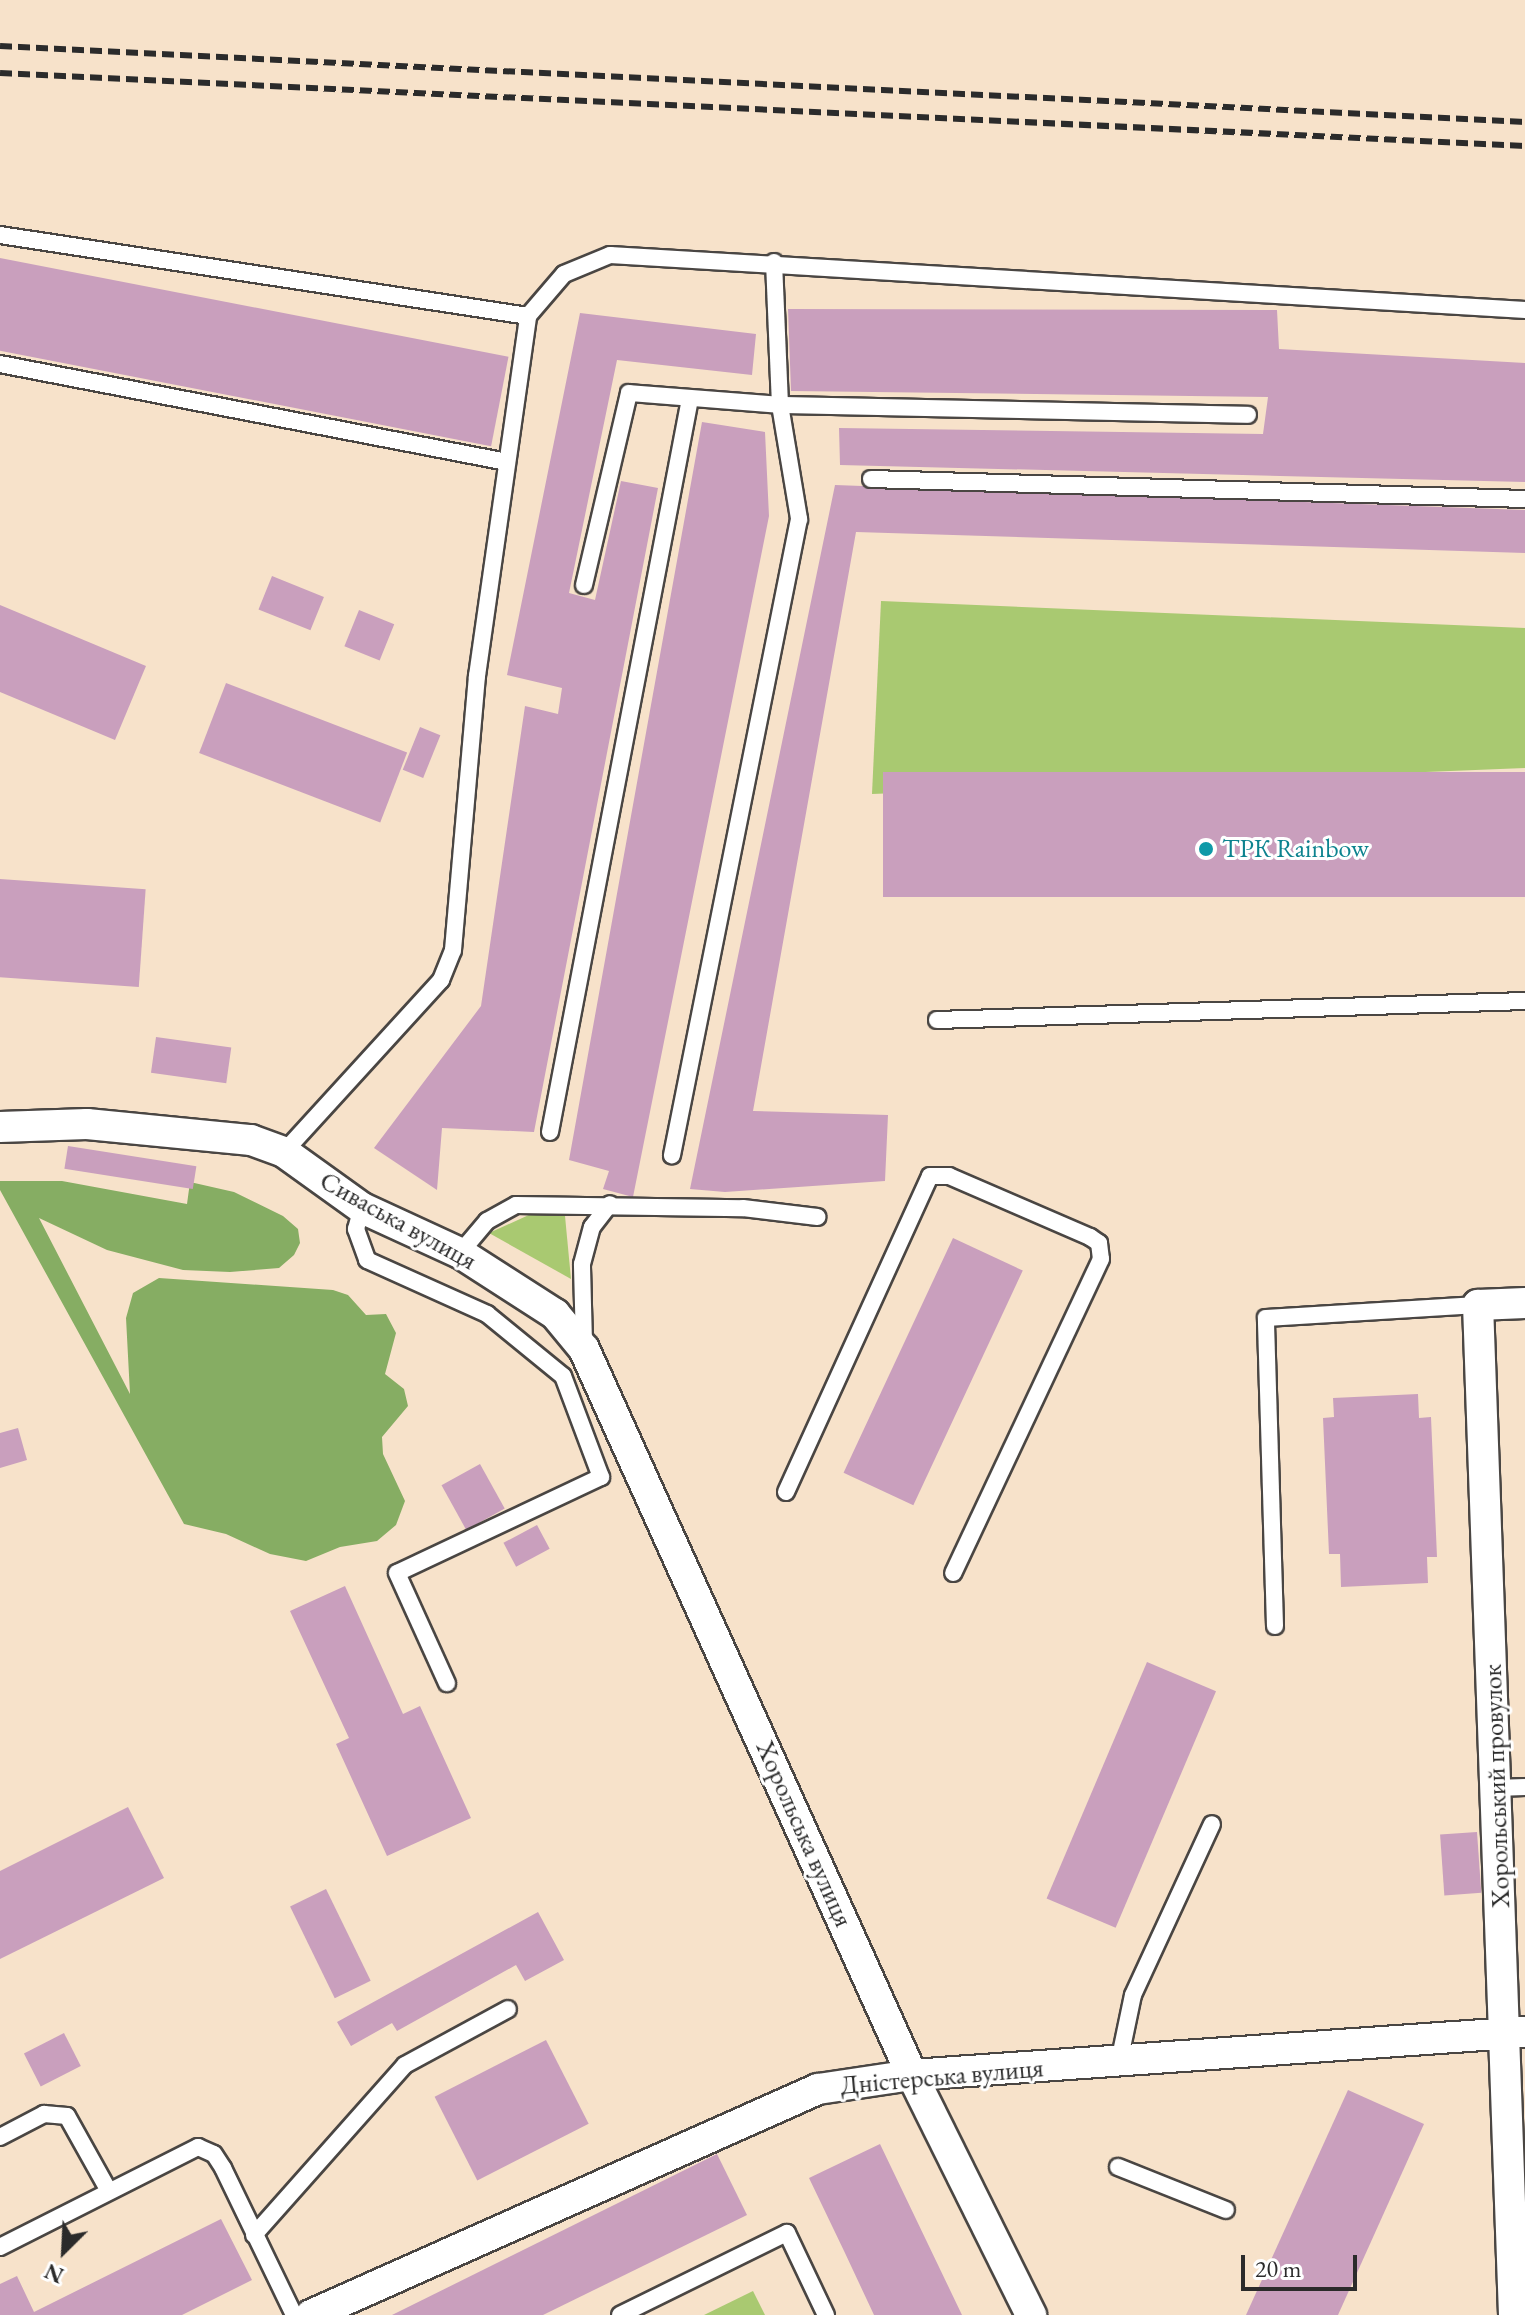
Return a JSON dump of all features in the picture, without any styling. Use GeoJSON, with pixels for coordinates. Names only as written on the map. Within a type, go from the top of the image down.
{"type":"FeatureCollection","features":[{"type":"Feature","properties":{"kind":"street","name":"Сиваська вулиця"},"geometry":{"type":"LineString","coordinates":[[0,1127],[87,1124],[251,1140],[284,1152],[362,1208],[460,1253],[555,1314],[584,1349]]}},
{"type":"Feature","properties":{"kind":"street"},"geometry":{"type":"LineString","coordinates":[[1478,1305],[1525,1303]]}},
{"type":"Feature","properties":{"kind":"street","name":"Хорольський провулок"},"geometry":{"type":"LineString","coordinates":[[1478,1305],[1510,1787],[1517,2033],[1504,2046],[1514,2315]]}},
{"type":"Feature","properties":{"kind":"street","name":"Хорольська вулиця"},"geometry":{"type":"LineString","coordinates":[[584,1349],[912,2075],[1031,2315]]}},
{"type":"Feature","properties":{"kind":"street","name":"Дністерська вулиця"},"geometry":{"type":"LineString","coordinates":[[311,2315],[818,2089],[912,2075],[1517,2033]]}},
{"type":"Feature","properties":{"kind":"lane"},"geometry":{"type":"LineString","coordinates":[[0,235],[528,316]]}},
{"type":"Feature","properties":{"kind":"lane"},"geometry":{"type":"LineString","coordinates":[[284,1152],[441,980],[453,950],[477,676],[528,316],[564,274],[610,255],[774,262],[1525,310]]}},
{"type":"Feature","properties":{"kind":"lane"},"geometry":{"type":"LineString","coordinates":[[672,1155],[799,519],[780,405],[774,262]]}},
{"type":"Feature","properties":{"kind":"lane"},"geometry":{"type":"LineString","coordinates":[[0,364],[507,462]]}},
{"type":"Feature","properties":{"kind":"lane"},"geometry":{"type":"LineString","coordinates":[[584,585],[629,393],[780,405],[1248,415]]}},
{"type":"Feature","properties":{"kind":"lane"},"geometry":{"type":"LineString","coordinates":[[550,1132],[690,399]]}},
{"type":"Feature","properties":{"kind":"lane"},"geometry":{"type":"LineString","coordinates":[[871,479],[1525,499]]}},
{"type":"Feature","properties":{"kind":"lane"},"geometry":{"type":"LineString","coordinates":[[937,1020],[1525,1001]]}},
{"type":"Feature","properties":{"kind":"lane"},"geometry":{"type":"LineString","coordinates":[[786,1492],[930,1176],[949,1176],[1090,1237],[1099,1243],[1101,1259],[953,1573]]}},
{"type":"Feature","properties":{"kind":"lane"},"geometry":{"type":"LineString","coordinates":[[584,1349],[582,1264],[592,1227],[610,1204]]}},
{"type":"Feature","properties":{"kind":"lane"},"geometry":{"type":"LineString","coordinates":[[460,1253],[487,1221],[516,1205],[743,1208],[817,1217]]}},
{"type":"Feature","properties":{"kind":"lane"},"geometry":{"type":"LineString","coordinates":[[362,1208],[356,1229],[367,1260],[487,1314],[563,1376],[601,1477],[397,1573],[447,1683]]}},
{"type":"Feature","properties":{"kind":"lane"},"geometry":{"type":"LineString","coordinates":[[1275,1626],[1266,1318],[1478,1305]]}},
{"type":"Feature","properties":{"kind":"lane"},"geometry":{"type":"LineString","coordinates":[[1119,2062],[1133,1995],[1212,1824]]}},
{"type":"Feature","properties":{"kind":"lane"},"geometry":{"type":"LineString","coordinates":[[254,2235],[405,2065],[508,2009]]}},
{"type":"Feature","properties":{"kind":"lane"},"geometry":{"type":"LineString","coordinates":[[0,2137],[44,2114],[67,2116],[109,2191]]}},
{"type":"Feature","properties":{"kind":"lane"},"geometry":{"type":"LineString","coordinates":[[0,2247],[198,2147],[214,2154],[223,2168],[294,2315]]}},
{"type":"Feature","properties":{"kind":"lane"},"geometry":{"type":"LineString","coordinates":[[1118,2167],[1226,2210]]}},
{"type":"Feature","properties":{"kind":"lane"},"geometry":{"type":"LineString","coordinates":[[620,2315],[787,2233],[826,2315]]}},
{"type":"Feature","properties":{"kind":"green space"},"geometry":{"type":"Polygon","coordinates":[[[881,601],[1525,628],[1525,768],[872,794],[881,601]]]}},
{"type":"Feature","properties":{"kind":"green space"},"geometry":{"type":"Polygon","coordinates":[[[0,1181],[62,1181],[187,1204],[190,1182],[234,1192],[283,1216],[298,1229],[300,1243],[294,1255],[279,1268],[230,1272],[183,1270],[107,1250],[39,1218],[130,1394],[126,1318],[133,1293],[159,1278],[333,1290],[348,1295],[366,1315],[386,1314],[396,1333],[385,1374],[404,1389],[408,1406],[382,1437],[383,1454],[405,1501],[396,1525],[377,1541],[340,1547],[306,1561],[270,1554],[226,1534],[184,1524],[0,1190],[0,1181]]]}},
{"type":"Feature","properties":{"kind":"green space"},"geometry":{"type":"Polygon","coordinates":[[[531,1214],[565,1216],[571,1279],[489,1233],[531,1214]]]}},
{"type":"Feature","properties":{"kind":"green space"},"geometry":{"type":"Polygon","coordinates":[[[753,2291],[765,2315],[704,2315],[753,2291]]]}},
{"type":"Feature","properties":{"kind":"building"},"geometry":{"type":"Polygon","coordinates":[[[0,258],[508,357],[491,446],[0,351],[0,258]]]}},
{"type":"Feature","properties":{"kind":"building"},"geometry":{"type":"Polygon","coordinates":[[[788,309],[1277,310],[1279,349],[1525,363],[1525,482],[840,465],[839,428],[1263,434],[1268,397],[791,391],[788,309]]]}},
{"type":"Feature","properties":{"kind":"building"},"geometry":{"type":"Polygon","coordinates":[[[580,313],[756,334],[752,375],[617,360],[569,593],[595,600],[621,481],[658,488],[534,1132],[442,1128],[437,1190],[374,1148],[481,1006],[525,706],[558,714],[562,688],[507,675],[580,313]]]}},
{"type":"Feature","properties":{"kind":"building"},"geometry":{"type":"Polygon","coordinates":[[[702,422],[765,432],[769,516],[633,1197],[603,1189],[609,1171],[569,1160],[702,422]]]}},
{"type":"Feature","properties":{"kind":"building"},"geometry":{"type":"Polygon","coordinates":[[[835,485],[1525,510],[1525,553],[856,532],[753,1111],[888,1115],[885,1181],[725,1192],[690,1189],[835,485]]]}},
{"type":"Feature","properties":{"kind":"building"},"geometry":{"type":"Polygon","coordinates":[[[272,576],[324,597],[310,630],[259,609],[272,576]]]}},
{"type":"Feature","properties":{"kind":"building"},"geometry":{"type":"Polygon","coordinates":[[[0,605],[146,666],[115,740],[0,692],[0,605]]]}},
{"type":"Feature","properties":{"kind":"building"},"geometry":{"type":"Polygon","coordinates":[[[359,610],[394,624],[380,660],[344,646],[359,610]]]}},
{"type":"Feature","properties":{"kind":"building"},"geometry":{"type":"Polygon","coordinates":[[[226,683],[407,753],[380,823],[199,753],[226,683]]]}},
{"type":"Feature","properties":{"kind":"building"},"geometry":{"type":"Polygon","coordinates":[[[420,727],[440,735],[423,778],[403,770],[420,727]]]}},
{"type":"Feature","properties":{"kind":"building","name":"ТРК Rainbow"},"geometry":{"type":"Polygon","coordinates":[[[883,772],[1525,772],[1525,897],[883,897],[883,772]]]}},
{"type":"Feature","properties":{"kind":"building"},"geometry":{"type":"Polygon","coordinates":[[[0,879],[146,889],[139,987],[0,977],[0,879]]]}},
{"type":"Feature","properties":{"kind":"building"},"geometry":{"type":"Polygon","coordinates":[[[156,1037],[231,1048],[226,1083],[151,1073],[156,1037]]]}},
{"type":"Feature","properties":{"kind":"building"},"geometry":{"type":"Polygon","coordinates":[[[68,1146],[196,1166],[193,1189],[64,1169],[68,1146]]]}},
{"type":"Feature","properties":{"kind":"building"},"geometry":{"type":"Polygon","coordinates":[[[953,1238],[1023,1271],[913,1505],[844,1473],[953,1238]]]}},
{"type":"Feature","properties":{"kind":"building"},"geometry":{"type":"Polygon","coordinates":[[[1418,1394],[1419,1418],[1431,1417],[1437,1557],[1427,1557],[1428,1583],[1341,1587],[1340,1554],[1329,1554],[1323,1418],[1334,1417],[1333,1398],[1418,1394]]]}},
{"type":"Feature","properties":{"kind":"building"},"geometry":{"type":"Polygon","coordinates":[[[18,1428],[27,1460],[0,1468],[0,1433],[18,1428]]]}},
{"type":"Feature","properties":{"kind":"building"},"geometry":{"type":"Polygon","coordinates":[[[480,1464],[505,1509],[466,1530],[442,1485],[480,1464]]]}},
{"type":"Feature","properties":{"kind":"building"},"geometry":{"type":"Polygon","coordinates":[[[537,1525],[550,1549],[516,1567],[503,1543],[537,1525]]]}},
{"type":"Feature","properties":{"kind":"building"},"geometry":{"type":"Polygon","coordinates":[[[345,1586],[403,1714],[420,1706],[471,1818],[387,1856],[336,1744],[349,1738],[290,1611],[345,1586]]]}},
{"type":"Feature","properties":{"kind":"building"},"geometry":{"type":"Polygon","coordinates":[[[1147,1662],[1216,1691],[1116,1928],[1047,1899],[1147,1662]]]}},
{"type":"Feature","properties":{"kind":"building"},"geometry":{"type":"Polygon","coordinates":[[[128,1807],[164,1878],[0,1959],[0,1871],[128,1807]]]}},
{"type":"Feature","properties":{"kind":"building"},"geometry":{"type":"Polygon","coordinates":[[[1477,1832],[1481,1893],[1444,1895],[1440,1835],[1477,1832]]]}},
{"type":"Feature","properties":{"kind":"building"},"geometry":{"type":"Polygon","coordinates":[[[326,1889],[371,1981],[335,1998],[290,1907],[326,1889]]]}},
{"type":"Feature","properties":{"kind":"building"},"geometry":{"type":"Polygon","coordinates":[[[538,1912],[564,1960],[525,1981],[516,1965],[397,2031],[392,2023],[351,2046],[337,2022],[538,1912]]]}},
{"type":"Feature","properties":{"kind":"building"},"geometry":{"type":"Polygon","coordinates":[[[64,2033],[81,2066],[41,2086],[24,2053],[64,2033]]]}},
{"type":"Feature","properties":{"kind":"building"},"geometry":{"type":"Polygon","coordinates":[[[546,2040],[589,2124],[477,2181],[435,2097],[546,2040]]]}},
{"type":"Feature","properties":{"kind":"building"},"geometry":{"type":"Polygon","coordinates":[[[1348,2090],[1424,2124],[1338,2315],[1246,2315],[1348,2090]]]}},
{"type":"Feature","properties":{"kind":"building"},"geometry":{"type":"Polygon","coordinates":[[[880,2144],[962,2315],[874,2315],[809,2178],[880,2144]]]}},
{"type":"Feature","properties":{"kind":"building"},"geometry":{"type":"Polygon","coordinates":[[[717,2154],[747,2215],[543,2315],[392,2315],[717,2154]]]}},
{"type":"Feature","properties":{"kind":"building"},"geometry":{"type":"Polygon","coordinates":[[[221,2219],[252,2280],[182,2315],[0,2315],[0,2284],[17,2276],[34,2312],[221,2219]]]}},
{"type":"Feature","properties":{"kind":"railway"},"geometry":{"type":"LineString","coordinates":[[0,46],[1525,122]]}},
{"type":"Feature","properties":{"kind":"railway"},"geometry":{"type":"LineString","coordinates":[[0,73],[1525,146]]}},
{"type":"Feature","properties":{"kind":"place","name":"ТРК Rainbow"},"geometry":{"type":"Point","coordinates":[1206,849]}}]}
